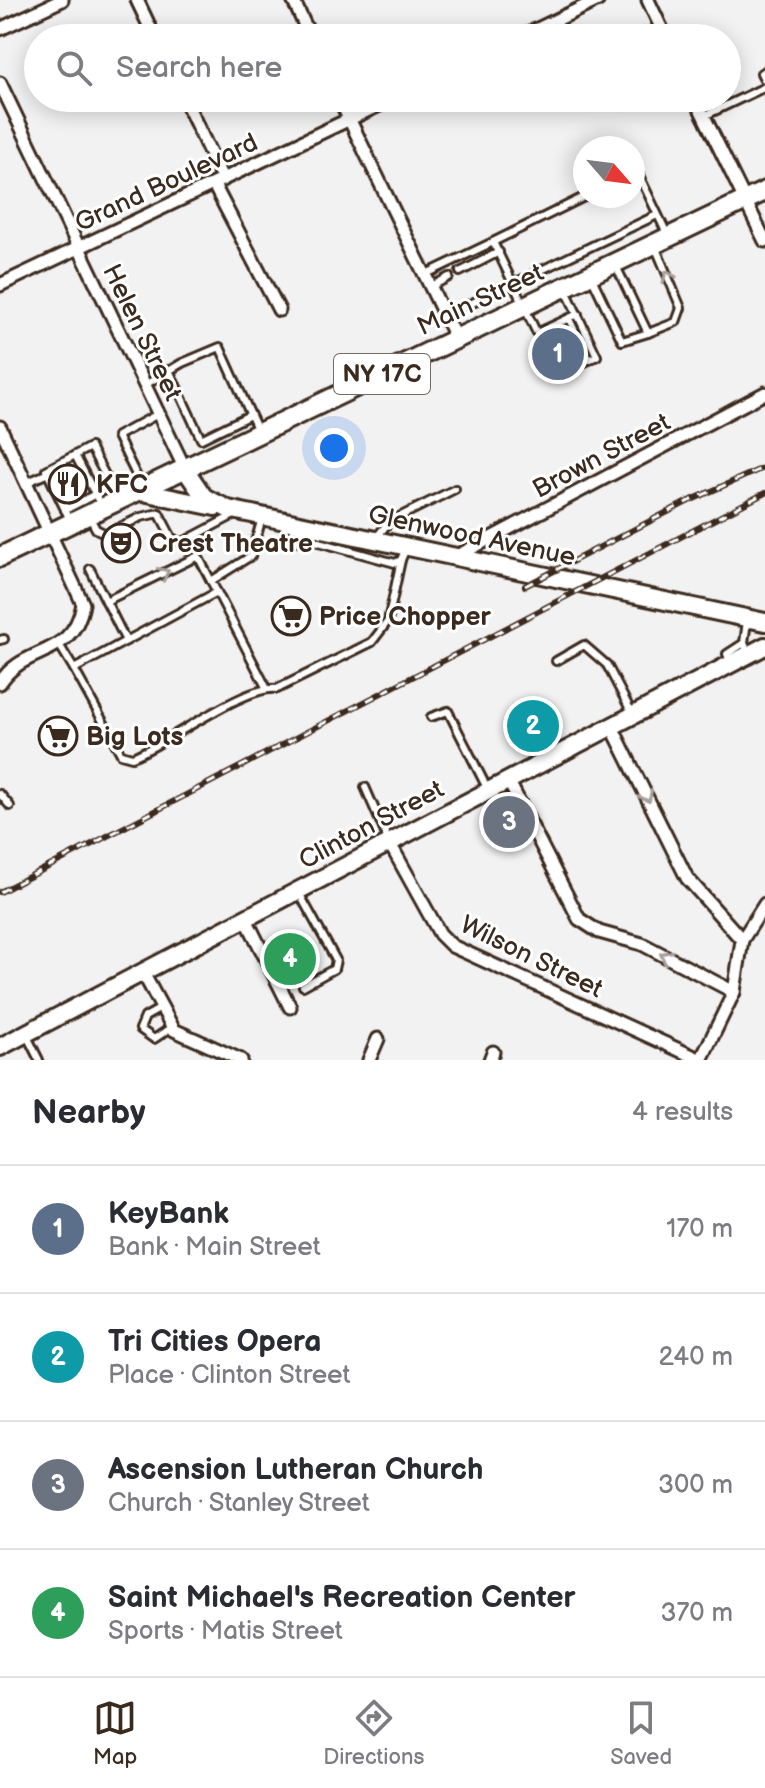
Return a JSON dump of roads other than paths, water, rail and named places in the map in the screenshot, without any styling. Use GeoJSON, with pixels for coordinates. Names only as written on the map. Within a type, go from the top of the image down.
{"type":"FeatureCollection","features":[{"type":"Feature","properties":{"kind":"main road","name":"Main Street"},"geometry":{"type":"LineString","coordinates":[[0,557],[50,533],[81,510],[140,490],[765,191]]}},
{"type":"Feature","properties":{"kind":"street"},"geometry":{"type":"LineString","coordinates":[[0,29],[62,0]]}},
{"type":"Feature","properties":{"kind":"street"},"geometry":{"type":"LineString","coordinates":[[137,0],[146,24]]}},
{"type":"Feature","properties":{"kind":"street"},"geometry":{"type":"LineString","coordinates":[[293,0],[304,24]]}},
{"type":"Feature","properties":{"kind":"street"},"geometry":{"type":"LineString","coordinates":[[548,24],[598,0]]}},
{"type":"Feature","properties":{"kind":"street"},"geometry":{"type":"LineString","coordinates":[[648,0],[659,24]]}},
{"type":"Feature","properties":{"kind":"street","name":"Helen Street"},"geometry":{"type":"LineString","coordinates":[[0,83],[185,469]]}},
{"type":"Feature","properties":{"kind":"street"},"geometry":{"type":"LineString","coordinates":[[190,112],[279,310]]}},
{"type":"Feature","properties":{"kind":"street"},"geometry":{"type":"LineString","coordinates":[[346,112],[456,339]]}},
{"type":"Feature","properties":{"kind":"street","name":"Grand Boulevard"},"geometry":{"type":"LineString","coordinates":[[0,285],[364,112]]}},
{"type":"Feature","properties":{"kind":"street"},"geometry":{"type":"LineString","coordinates":[[702,112],[765,241]]}},
{"type":"Feature","properties":{"kind":"street","name":"Brown Street"},"geometry":{"type":"LineString","coordinates":[[457,556],[765,393]]}},
{"type":"Feature","properties":{"kind":"street"},"geometry":{"type":"LineString","coordinates":[[0,427],[83,604],[75,626],[60,646],[14,668],[0,683]]}},
{"type":"Feature","properties":{"kind":"street","name":"Glenwood Avenue"},"geometry":{"type":"LineString","coordinates":[[185,469],[204,497],[234,510],[375,539],[404,553],[457,556],[765,622]]}},
{"type":"Feature","properties":{"kind":"street"},"geometry":{"type":"LineString","coordinates":[[140,490],[234,510]]}},
{"type":"Feature","properties":{"kind":"street","name":"Clinton Street"},"geometry":{"type":"LineString","coordinates":[[0,1047],[732,664],[747,649],[765,646]]}},
{"type":"Feature","properties":{"kind":"street"},"geometry":{"type":"LineString","coordinates":[[612,727],[687,878],[742,940]]}},
{"type":"Feature","properties":{"kind":"street"},"geometry":{"type":"LineString","coordinates":[[508,780],[579,919],[599,932],[642,944],[734,992]]}},
{"type":"Feature","properties":{"kind":"street","name":"Wilson Street"},"geometry":{"type":"LineString","coordinates":[[389,842],[440,934],[452,946],[701,1060]]}},
{"type":"Feature","properties":{"kind":"street"},"geometry":{"type":"LineString","coordinates":[[701,1060],[734,992],[742,940],[765,904]]}},
{"type":"Feature","properties":{"kind":"street"},"geometry":{"type":"LineString","coordinates":[[245,917],[290,1007]]}},
{"type":"Feature","properties":{"kind":"street"},"geometry":{"type":"LineString","coordinates":[[142,971],[172,1027],[241,1060]]}},
{"type":"Feature","properties":{"kind":"street"},"geometry":{"type":"LineString","coordinates":[[369,1060],[378,1039]]}},
{"type":"Feature","properties":{"kind":"lane"},"geometry":{"type":"LineString","coordinates":[[765,71],[761,73],[765,81]]}},
{"type":"Feature","properties":{"kind":"lane"},"geometry":{"type":"LineString","coordinates":[[741,98],[765,87]]}},
{"type":"Feature","properties":{"kind":"lane"},"geometry":{"type":"LineString","coordinates":[[704,116],[712,112]]}},
{"type":"Feature","properties":{"kind":"lane"},"geometry":{"type":"LineString","coordinates":[[591,275],[622,341],[676,322],[681,308],[661,241],[657,215],[645,189]]}},
{"type":"Feature","properties":{"kind":"lane"},"geometry":{"type":"LineString","coordinates":[[427,281],[493,242],[573,202]]}},
{"type":"Feature","properties":{"kind":"lane"},"geometry":{"type":"LineString","coordinates":[[445,316],[657,215]]}},
{"type":"Feature","properties":{"kind":"lane"},"geometry":{"type":"LineString","coordinates":[[493,242],[557,375],[597,356],[565,287]]}},
{"type":"Feature","properties":{"kind":"lane"},"geometry":{"type":"LineString","coordinates":[[460,272],[499,252]]}},
{"type":"Feature","properties":{"kind":"lane"},"geometry":{"type":"LineString","coordinates":[[615,263],[648,333]]}},
{"type":"Feature","properties":{"kind":"lane"},"geometry":{"type":"LineString","coordinates":[[427,281],[449,277]]}},
{"type":"Feature","properties":{"kind":"lane"},"geometry":{"type":"LineString","coordinates":[[537,333],[578,314]]}},
{"type":"Feature","properties":{"kind":"lane"},"geometry":{"type":"LineString","coordinates":[[569,319],[578,337]]}},
{"type":"Feature","properties":{"kind":"lane"},"geometry":{"type":"LineString","coordinates":[[145,385],[169,370],[220,347],[259,434]]}},
{"type":"Feature","properties":{"kind":"lane"},"geometry":{"type":"LineString","coordinates":[[583,347],[589,360]]}},
{"type":"Feature","properties":{"kind":"lane"},"geometry":{"type":"LineString","coordinates":[[169,370],[201,439],[250,415]]}},
{"type":"Feature","properties":{"kind":"lane"},"geometry":{"type":"LineString","coordinates":[[140,490],[117,436],[158,414]]}},
{"type":"Feature","properties":{"kind":"lane"},"geometry":{"type":"LineString","coordinates":[[90,447],[111,486],[81,510],[65,499],[53,473],[55,468],[90,447]]}},
{"type":"Feature","properties":{"kind":"lane"},"geometry":{"type":"LineString","coordinates":[[76,457],[46,470],[96,529],[106,534],[159,513],[172,538],[181,543],[234,510]]}},
{"type":"Feature","properties":{"kind":"lane"},"geometry":{"type":"LineString","coordinates":[[76,457],[81,510]]}},
{"type":"Feature","properties":{"kind":"lane"},"geometry":{"type":"LineString","coordinates":[[26,483],[48,473]]}},
{"type":"Feature","properties":{"kind":"lane"},"geometry":{"type":"LineString","coordinates":[[375,539],[389,522],[455,489]]}},
{"type":"Feature","properties":{"kind":"lane"},"geometry":{"type":"LineString","coordinates":[[211,581],[251,556],[262,516]]}},
{"type":"Feature","properties":{"kind":"lane"},"geometry":{"type":"LineString","coordinates":[[255,547],[308,539],[386,561],[404,553]]}},
{"type":"Feature","properties":{"kind":"lane"},"geometry":{"type":"LineString","coordinates":[[60,646],[121,754],[132,757],[266,687],[277,689],[372,642],[388,621],[404,553]]}},
{"type":"Feature","properties":{"kind":"lane"},"geometry":{"type":"LineString","coordinates":[[106,601],[198,556],[266,687]]}},
{"type":"Feature","properties":{"kind":"lane"},"geometry":{"type":"LineString","coordinates":[[90,569],[126,641]]}},
{"type":"Feature","properties":{"kind":"lane"},"geometry":{"type":"LineString","coordinates":[[74,669],[217,592]]}},
{"type":"Feature","properties":{"kind":"lane"},"geometry":{"type":"LineString","coordinates":[[747,649],[748,618]]}},
{"type":"Feature","properties":{"kind":"lane"},"geometry":{"type":"LineString","coordinates":[[556,661],[584,645],[607,665],[633,716]]}},
{"type":"Feature","properties":{"kind":"lane"},"geometry":{"type":"LineString","coordinates":[[431,717],[448,711],[488,790]]}},
{"type":"Feature","properties":{"kind":"lane"},"geometry":{"type":"LineString","coordinates":[[365,787],[389,842]]}},
{"type":"Feature","properties":{"kind":"lane"},"geometry":{"type":"LineString","coordinates":[[0,794],[10,806]]}},
{"type":"Feature","properties":{"kind":"lane"},"geometry":{"type":"LineString","coordinates":[[297,890],[336,960],[334,969],[303,986]]}},
{"type":"Feature","properties":{"kind":"lane"},"geometry":{"type":"LineString","coordinates":[[161,1008],[145,1017],[140,1029],[154,1039],[172,1027]]}},
{"type":"Feature","properties":{"kind":"lane"},"geometry":{"type":"LineString","coordinates":[[26,1034],[39,1060]]}},
{"type":"Feature","properties":{"kind":"railway"},"geometry":{"type":"LineString","coordinates":[[525,586],[685,503],[765,467]]}},
{"type":"Feature","properties":{"kind":"railway"},"geometry":{"type":"LineString","coordinates":[[0,892],[765,493]]}},
{"type":"Feature","properties":{"kind":"place","name":"KeyBank"},"geometry":{"type":"Point","coordinates":[558,354]}},
{"type":"Feature","properties":{"kind":"place","name":"KFC"},"geometry":{"type":"Point","coordinates":[68,484]}},
{"type":"Feature","properties":{"kind":"place","name":"Crest Theatre"},"geometry":{"type":"Point","coordinates":[121,543]}},
{"type":"Feature","properties":{"kind":"place","name":"Price Chopper"},"geometry":{"type":"Point","coordinates":[291,616]}},
{"type":"Feature","properties":{"kind":"place","name":"Tri Cities Opera"},"geometry":{"type":"Point","coordinates":[533,726]}},
{"type":"Feature","properties":{"kind":"place","name":"Big Lots"},"geometry":{"type":"Point","coordinates":[58,736]}},
{"type":"Feature","properties":{"kind":"place","name":"Ascension Lutheran Church"},"geometry":{"type":"Point","coordinates":[509,822]}},
{"type":"Feature","properties":{"kind":"place","name":"Saint Michael's Recreation Center"},"geometry":{"type":"Point","coordinates":[290,959]}}]}
